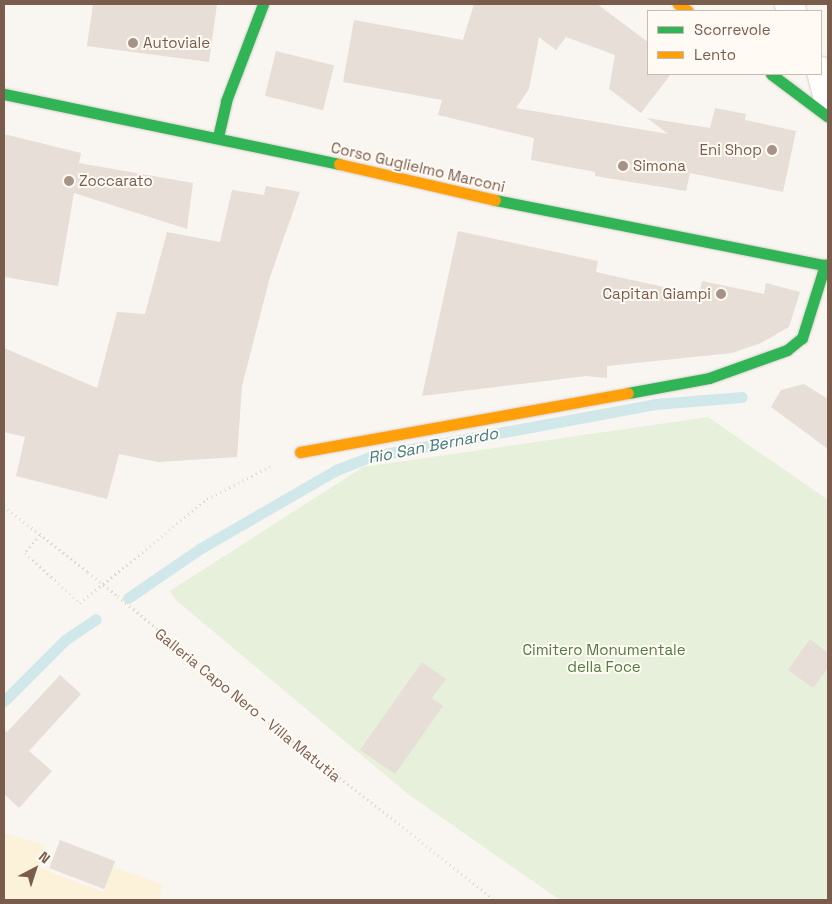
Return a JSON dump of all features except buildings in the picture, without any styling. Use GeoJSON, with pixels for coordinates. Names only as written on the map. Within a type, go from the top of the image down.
{"type":"FeatureCollection","features":[{"type":"Feature","properties":{"kind":"main road"},"geometry":{"type":"LineString","coordinates":[[218,137],[226,101],[263,4]]}},
{"type":"Feature","properties":{"kind":"main road"},"geometry":{"type":"LineString","coordinates":[[772,75],[828,117]]}},
{"type":"Feature","properties":{"kind":"main road","name":"Corso Guglielmo Marconi"},"geometry":{"type":"LineString","coordinates":[[4,94],[218,137],[571,217],[827,266],[802,338],[787,350],[709,378],[300,452]]}},
{"type":"Feature","properties":{"kind":"street"},"geometry":{"type":"LineString","coordinates":[[822,75],[828,100]]}},
{"type":"Feature","properties":{"kind":"path"},"geometry":{"type":"LineString","coordinates":[[40,535],[25,553],[80,603],[207,499],[300,452]]}},
{"type":"Feature","properties":{"kind":"path","name":"Galleria Capo Nero - Villa Matutia"},"geometry":{"type":"LineString","coordinates":[[4,506],[118,596],[253,710],[495,900]]}},
{"type":"Feature","properties":{"kind":"green space","name":"Cimitero Monumentale della Foce"},"geometry":{"type":"Polygon","coordinates":[[[708,417],[828,500],[828,900],[560,900],[408,794],[176,600],[170,591],[363,467],[708,417]]]}},
{"type":"Feature","properties":{"kind":"sand"},"geometry":{"type":"Polygon","coordinates":[[[4,833],[45,845],[39,868],[104,892],[113,867],[162,884],[159,900],[4,900],[4,833]]]}},
{"type":"Feature","properties":{"kind":"waterway","name":"Rio San Bernardo"},"geometry":{"type":"LineString","coordinates":[[128,598],[201,548],[336,470],[373,456],[655,404],[742,397]]}},
{"type":"Feature","properties":{"kind":"waterway","name":"Rio San Bernardo"},"geometry":{"type":"LineString","coordinates":[[4,701],[65,640],[96,619]]}},
{"type":"Feature","properties":{"kind":"traffic: fast"},"geometry":{"type":"LineString","coordinates":[[218,137],[226,101],[263,4]]}},
{"type":"Feature","properties":{"kind":"traffic: fast"},"geometry":{"type":"LineString","coordinates":[[772,75],[828,117]]}},
{"type":"Feature","properties":{"kind":"traffic: fast"},"geometry":{"type":"LineString","coordinates":[[4,94],[339,164]]}},
{"type":"Feature","properties":{"kind":"traffic: fast"},"geometry":{"type":"LineString","coordinates":[[495,200],[828,266]]}},
{"type":"Feature","properties":{"kind":"traffic: fast"},"geometry":{"type":"LineString","coordinates":[[628,393],[709,378],[787,350],[802,338],[825,265]]}},
{"type":"Feature","properties":{"kind":"traffic: slow"},"geometry":{"type":"LineString","coordinates":[[678,4],[687,10]]}},
{"type":"Feature","properties":{"kind":"traffic: slow"},"geometry":{"type":"LineString","coordinates":[[339,164],[495,200]]}},
{"type":"Feature","properties":{"kind":"traffic: slow"},"geometry":{"type":"LineString","coordinates":[[300,452],[628,393]]}},
{"type":"Feature","properties":{"kind":"place","name":"Autoviale"},"geometry":{"type":"Point","coordinates":[133,43]}},
{"type":"Feature","properties":{"kind":"place","name":"Eni Shop"},"geometry":{"type":"Point","coordinates":[772,150]}},
{"type":"Feature","properties":{"kind":"place","name":"Simona"},"geometry":{"type":"Point","coordinates":[623,166]}},
{"type":"Feature","properties":{"kind":"place","name":"Zoccarato"},"geometry":{"type":"Point","coordinates":[69,181]}},
{"type":"Feature","properties":{"kind":"place","name":"Capitan Giampi"},"geometry":{"type":"Point","coordinates":[721,294]}}]}
